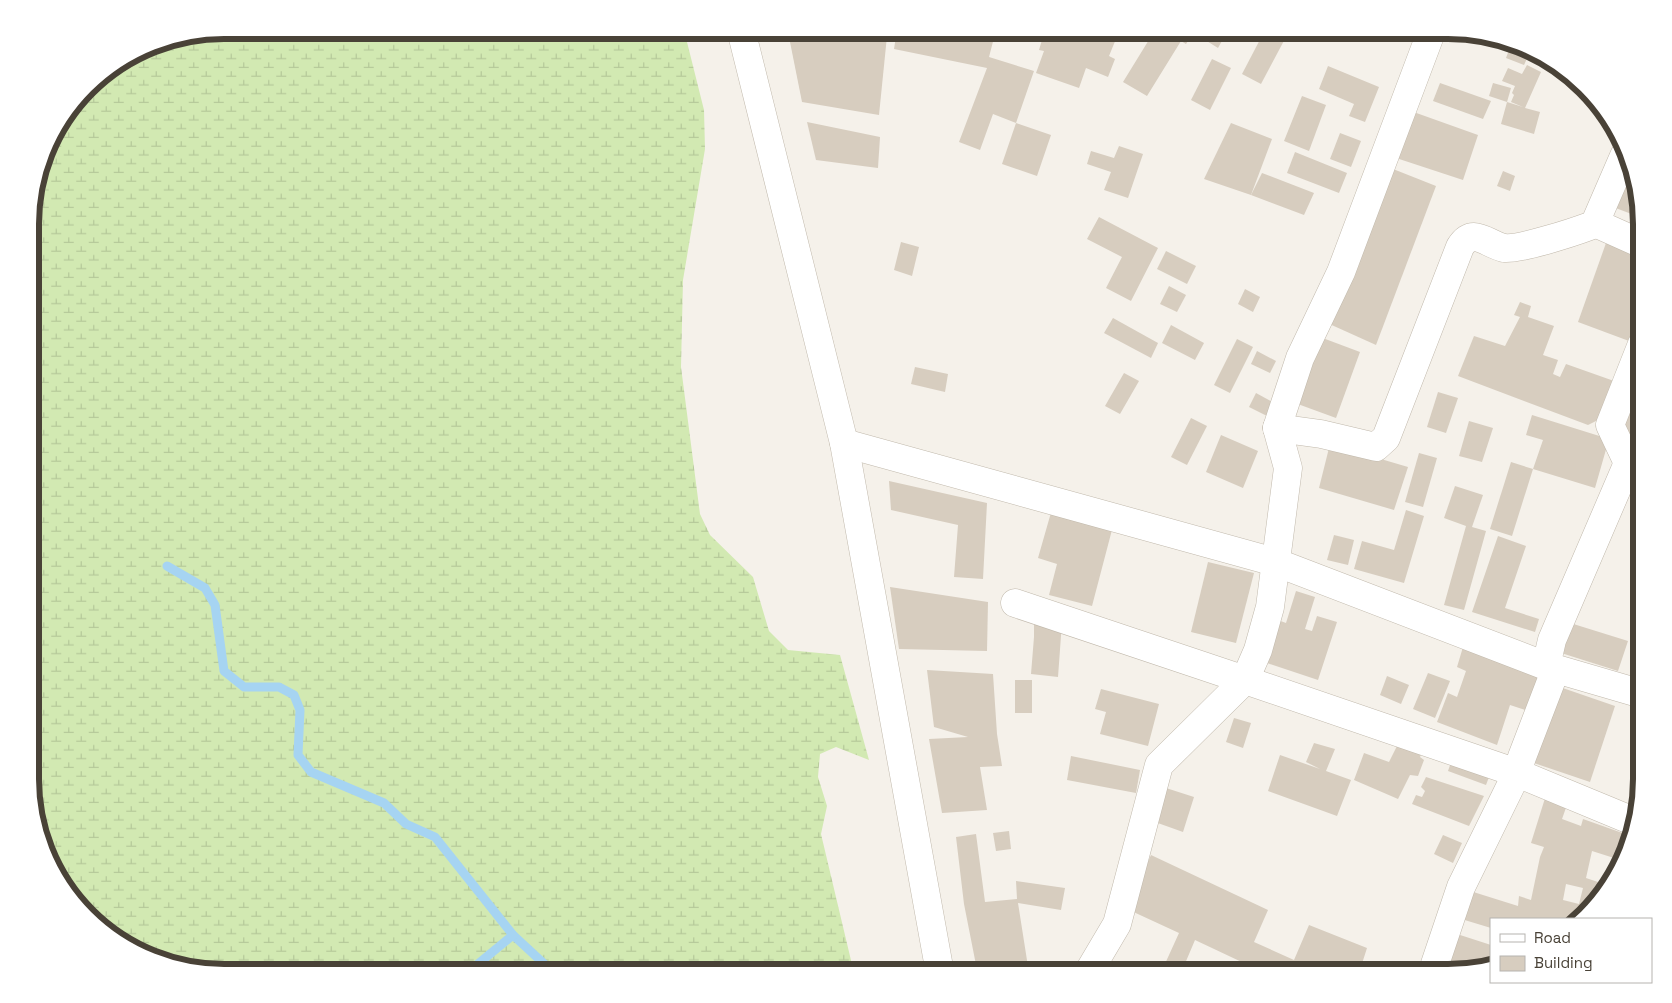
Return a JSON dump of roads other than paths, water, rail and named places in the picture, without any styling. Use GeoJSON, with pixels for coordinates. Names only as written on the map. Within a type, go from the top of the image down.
{"type":"FeatureCollection","features":[{"type":"Feature","properties":{"kind":"street"},"geometry":{"type":"LineString","coordinates":[[743,39],[844,443],[938,964]]}},
{"type":"Feature","properties":{"kind":"street"},"geometry":{"type":"LineString","coordinates":[[1093,964],[1117,924],[1159,765],[1245,680],[1258,650],[1270,607],[1288,468],[1277,428],[1300,358],[1341,272],[1429,39]]}},
{"type":"Feature","properties":{"kind":"street"},"geometry":{"type":"LineString","coordinates":[[1277,428],[1321,434],[1376,447],[1386,438],[1460,247],[1465,239],[1473,236],[1504,248],[1522,246],[1582,229],[1595,223],[1622,161]]}},
{"type":"Feature","properties":{"kind":"street"},"geometry":{"type":"LineString","coordinates":[[1595,223],[1633,240]]}},
{"type":"Feature","properties":{"kind":"street"},"geometry":{"type":"LineString","coordinates":[[1633,367],[1610,425],[1633,464]]}},
{"type":"Feature","properties":{"kind":"street"},"geometry":{"type":"LineString","coordinates":[[844,443],[1275,562],[1546,666],[1633,691]]}},
{"type":"Feature","properties":{"kind":"street"},"geometry":{"type":"LineString","coordinates":[[1546,666],[1552,640],[1560,620],[1633,471]]}},
{"type":"Feature","properties":{"kind":"street"},"geometry":{"type":"LineString","coordinates":[[1015,603],[1517,774],[1629,820]]}},
{"type":"Feature","properties":{"kind":"street"},"geometry":{"type":"LineString","coordinates":[[1435,964],[1461,886],[1517,774],[1555,671],[1546,666]]}},
{"type":"Feature","properties":{"kind":"waterway"},"geometry":{"type":"LineString","coordinates":[[167,566],[205,588],[215,605],[224,671],[244,687],[279,687],[294,695],[300,710],[298,755],[311,772],[384,803],[406,824],[435,837],[513,935],[544,964]]}},
{"type":"Feature","properties":{"kind":"waterway"},"geometry":{"type":"LineString","coordinates":[[478,964],[513,935]]}}]}
